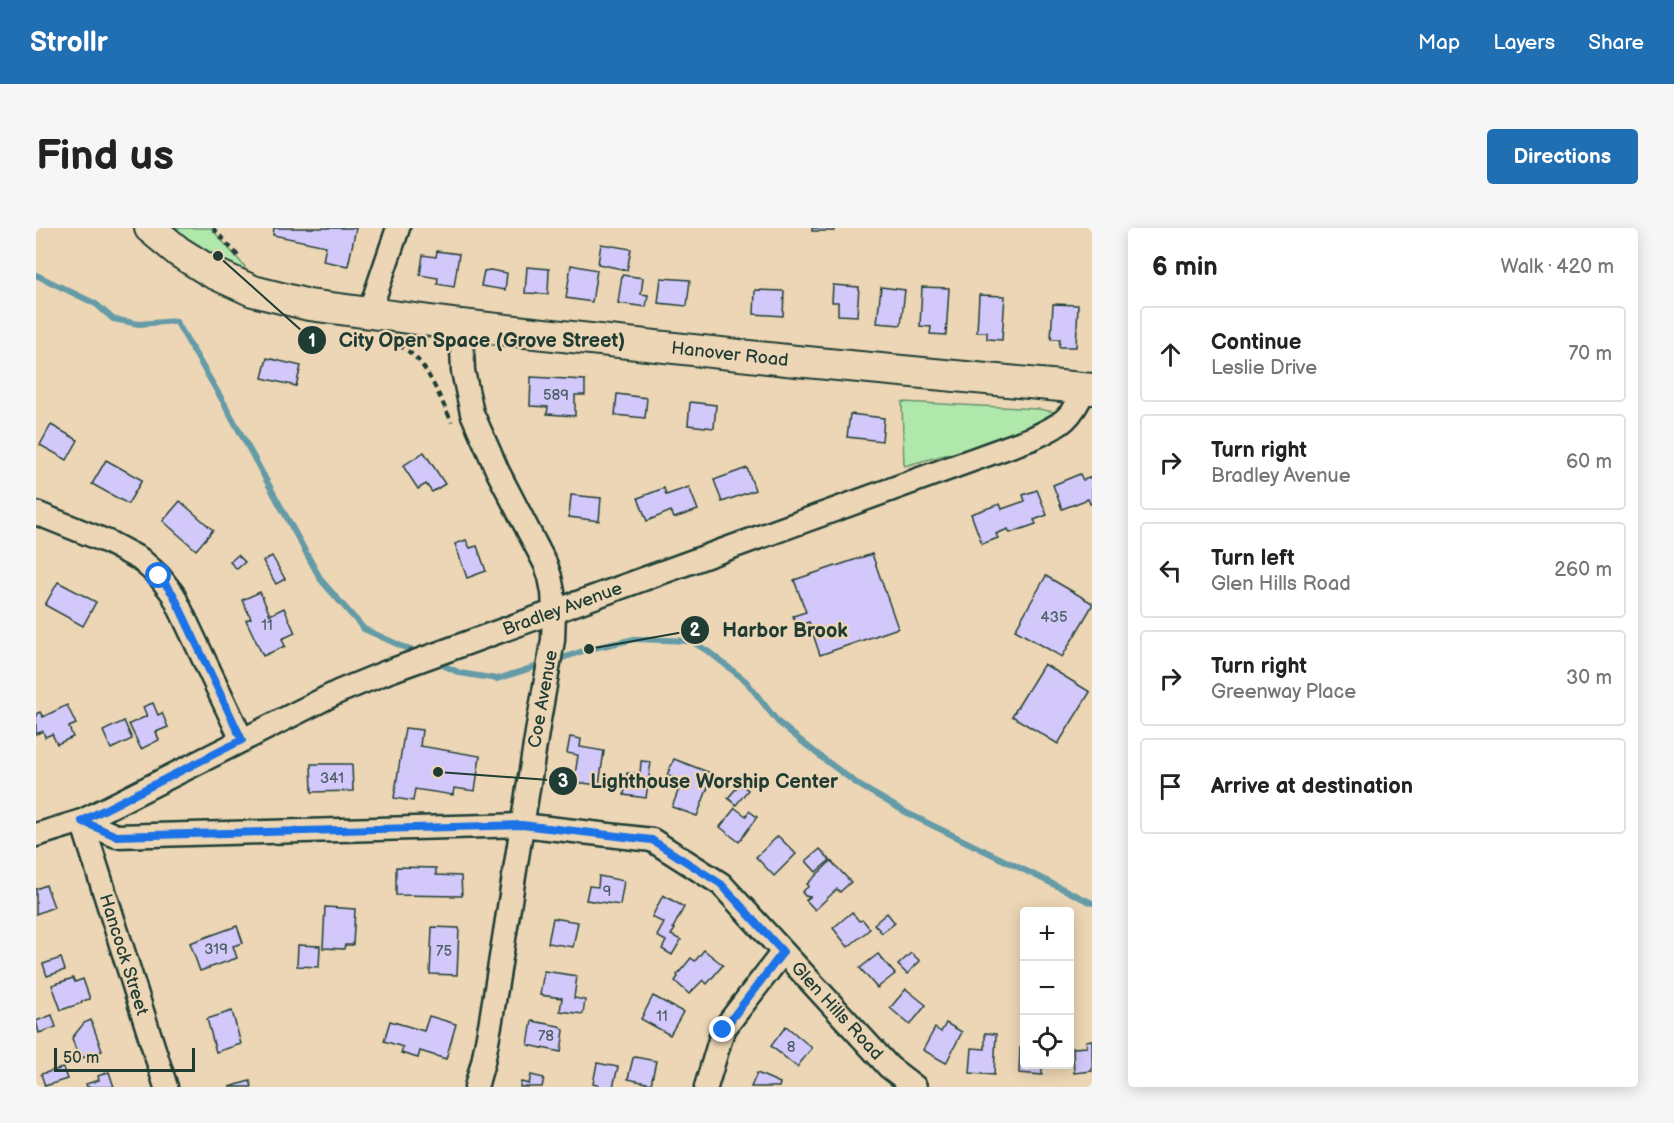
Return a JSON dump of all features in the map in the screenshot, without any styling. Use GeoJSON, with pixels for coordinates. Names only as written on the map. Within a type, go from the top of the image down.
{"type":"FeatureCollection","features":[{"type":"Feature","properties":{"kind":"main road","name":"Hanover Road"},"geometry":{"type":"LineString","coordinates":[[150,228],[179,252],[211,272],[253,291],[309,305],[374,326],[460,325],[796,361],[1089,388]]}},
{"type":"Feature","properties":{"kind":"street"},"geometry":{"type":"LineString","coordinates":[[374,326],[398,228]]}},
{"type":"Feature","properties":{"kind":"street","name":"Coe Avenue"},"geometry":{"type":"LineString","coordinates":[[460,325],[463,371],[472,413],[498,472],[546,565],[550,577],[554,610],[553,640],[483,1062],[476,1087]]}},
{"type":"Feature","properties":{"kind":"street","name":"Bradley Avenue"},"geometry":{"type":"LineString","coordinates":[[36,834],[82,821],[338,692],[387,672],[1050,431],[1066,420],[1089,388]]}},
{"type":"Feature","properties":{"kind":"street"},"geometry":{"type":"LineString","coordinates":[[36,513],[108,542],[140,559],[159,576],[173,594],[242,740]]}},
{"type":"Feature","properties":{"kind":"street","name":"Glen Hills Road"},"geometry":{"type":"LineString","coordinates":[[82,821],[116,836],[522,825],[652,840],[721,884],[889,1067],[915,1087]]}},
{"type":"Feature","properties":{"kind":"street","name":"Hancock Street"},"geometry":{"type":"LineString","coordinates":[[82,821],[166,1087]]}},
{"type":"Feature","properties":{"kind":"street"},"geometry":{"type":"LineString","coordinates":[[706,1087],[723,1030],[783,952]]}},
{"type":"Feature","properties":{"kind":"path"},"geometry":{"type":"LineString","coordinates":[[213,228],[244,264]]}},
{"type":"Feature","properties":{"kind":"path"},"geometry":{"type":"LineString","coordinates":[[374,326],[390,341],[417,358],[453,423]]}},
{"type":"Feature","properties":{"kind":"green space"},"geometry":{"type":"Polygon","coordinates":[[[165,228],[211,228],[245,267],[241,280],[165,228]]]}},
{"type":"Feature","properties":{"kind":"green space"},"geometry":{"type":"Polygon","coordinates":[[[902,402],[1038,409],[1055,412],[1027,427],[986,444],[904,466],[902,402]]]}},
{"type":"Feature","properties":{"kind":"building"},"geometry":{"type":"Polygon","coordinates":[[[274,228],[356,228],[348,266],[323,261],[326,246],[273,235],[274,228]]]}},
{"type":"Feature","properties":{"kind":"building"},"geometry":{"type":"Polygon","coordinates":[[[812,228],[834,228],[834,231],[812,231],[812,228]]]}},
{"type":"Feature","properties":{"kind":"building"},"geometry":{"type":"Polygon","coordinates":[[[601,244],[631,249],[627,270],[598,264],[601,244]]]}},
{"type":"Feature","properties":{"kind":"building"},"geometry":{"type":"Polygon","coordinates":[[[437,251],[459,254],[454,287],[437,284],[438,278],[420,275],[423,255],[436,257],[437,251]]]}},
{"type":"Feature","properties":{"kind":"building"},"geometry":{"type":"Polygon","coordinates":[[[571,265],[597,270],[592,302],[566,298],[571,265]]]}},
{"type":"Feature","properties":{"kind":"building"},"geometry":{"type":"Polygon","coordinates":[[[527,267],[549,269],[548,294],[525,293],[527,267]]]}},
{"type":"Feature","properties":{"kind":"building"},"geometry":{"type":"Polygon","coordinates":[[[484,271],[507,273],[505,290],[481,286],[484,271]]]}},
{"type":"Feature","properties":{"kind":"building"},"geometry":{"type":"Polygon","coordinates":[[[622,275],[643,278],[641,294],[648,295],[646,307],[618,303],[622,275]]]}},
{"type":"Feature","properties":{"kind":"building"},"geometry":{"type":"Polygon","coordinates":[[[661,278],[690,280],[687,306],[658,303],[661,278]]]}},
{"type":"Feature","properties":{"kind":"building"},"geometry":{"type":"Polygon","coordinates":[[[833,285],[859,287],[857,316],[838,315],[838,302],[832,302],[833,285]]]}},
{"type":"Feature","properties":{"kind":"building"},"geometry":{"type":"Polygon","coordinates":[[[881,287],[905,290],[901,325],[877,323],[881,287]]]}},
{"type":"Feature","properties":{"kind":"building"},"geometry":{"type":"Polygon","coordinates":[[[922,287],[949,288],[946,335],[930,334],[931,327],[920,326],[922,287]]]}},
{"type":"Feature","properties":{"kind":"building"},"geometry":{"type":"Polygon","coordinates":[[[755,290],[784,291],[783,316],[754,314],[755,290]]]}},
{"type":"Feature","properties":{"kind":"building"},"geometry":{"type":"Polygon","coordinates":[[[979,295],[1005,296],[1002,340],[987,339],[987,332],[977,332],[979,295]]]}},
{"type":"Feature","properties":{"kind":"building"},"geometry":{"type":"Polygon","coordinates":[[[1053,304],[1078,305],[1076,347],[1059,347],[1060,339],[1051,339],[1053,304]]]}},
{"type":"Feature","properties":{"kind":"building"},"geometry":{"type":"Polygon","coordinates":[[[267,358],[301,366],[296,386],[262,378],[267,358]]]}},
{"type":"Feature","properties":{"kind":"building"},"geometry":{"type":"Polygon","coordinates":[[[531,377],[585,380],[585,395],[575,395],[575,416],[547,414],[548,407],[530,406],[531,377]]]}},
{"type":"Feature","properties":{"kind":"building"},"geometry":{"type":"Polygon","coordinates":[[[617,394],[647,398],[645,418],[615,415],[617,394]]]}},
{"type":"Feature","properties":{"kind":"building"},"geometry":{"type":"Polygon","coordinates":[[[690,402],[716,405],[714,428],[688,425],[690,402]]]}},
{"type":"Feature","properties":{"kind":"building"},"geometry":{"type":"Polygon","coordinates":[[[850,414],[884,418],[882,441],[847,437],[850,414]]]}},
{"type":"Feature","properties":{"kind":"building"},"geometry":{"type":"Polygon","coordinates":[[[51,425],[78,440],[67,460],[40,445],[51,425]]]}},
{"type":"Feature","properties":{"kind":"building"},"geometry":{"type":"Polygon","coordinates":[[[424,452],[445,484],[432,492],[426,484],[418,489],[403,466],[424,452]]]}},
{"type":"Feature","properties":{"kind":"building"},"geometry":{"type":"Polygon","coordinates":[[[106,460],[142,480],[128,504],[92,484],[106,460]]]}},
{"type":"Feature","properties":{"kind":"building"},"geometry":{"type":"Polygon","coordinates":[[[747,468],[755,490],[722,502],[714,480],[747,468]]]}},
{"type":"Feature","properties":{"kind":"building"},"geometry":{"type":"Polygon","coordinates":[[[1080,474],[1083,480],[1092,477],[1092,503],[1090,504],[1088,499],[1062,509],[1053,485],[1080,474]]]}},
{"type":"Feature","properties":{"kind":"building"},"geometry":{"type":"Polygon","coordinates":[[[689,487],[698,510],[674,518],[671,511],[647,521],[638,498],[664,488],[666,495],[689,487]]]}},
{"type":"Feature","properties":{"kind":"building"},"geometry":{"type":"Polygon","coordinates":[[[1037,490],[1047,515],[1034,520],[1036,524],[1010,533],[1008,529],[996,534],[998,538],[982,544],[971,514],[1000,504],[1002,509],[1025,501],[1023,495],[1037,490]]]}},
{"type":"Feature","properties":{"kind":"building"},"geometry":{"type":"Polygon","coordinates":[[[571,495],[601,498],[599,521],[569,517],[571,495]]]}},
{"type":"Feature","properties":{"kind":"building"},"geometry":{"type":"Polygon","coordinates":[[[180,501],[213,530],[196,550],[163,521],[180,501]]]}},
{"type":"Feature","properties":{"kind":"building"},"geometry":{"type":"Polygon","coordinates":[[[466,540],[470,548],[477,546],[486,571],[467,578],[455,544],[466,540]]]}},
{"type":"Feature","properties":{"kind":"building"},"geometry":{"type":"Polygon","coordinates":[[[872,554],[898,628],[820,655],[809,622],[797,626],[793,616],[806,612],[794,580],[872,554]]]}},
{"type":"Feature","properties":{"kind":"building"},"geometry":{"type":"Polygon","coordinates":[[[238,555],[245,562],[237,569],[230,562],[238,555]]]}},
{"type":"Feature","properties":{"kind":"building"},"geometry":{"type":"Polygon","coordinates":[[[272,556],[285,579],[276,584],[263,561],[272,556]]]}},
{"type":"Feature","properties":{"kind":"building"},"geometry":{"type":"Polygon","coordinates":[[[1046,576],[1092,603],[1062,657],[1015,630],[1046,576]]]}},
{"type":"Feature","properties":{"kind":"building"},"geometry":{"type":"Polygon","coordinates":[[[58,582],[96,602],[83,626],[45,605],[58,582]]]}},
{"type":"Feature","properties":{"kind":"building"},"geometry":{"type":"Polygon","coordinates":[[[260,592],[270,615],[284,608],[295,633],[282,639],[285,646],[263,656],[246,620],[251,618],[242,600],[260,592]]]}},
{"type":"Feature","properties":{"kind":"building"},"geometry":{"type":"Polygon","coordinates":[[[1044,664],[1090,692],[1058,744],[1012,716],[1044,664]]]}},
{"type":"Feature","properties":{"kind":"building"},"geometry":{"type":"Polygon","coordinates":[[[153,703],[158,715],[162,713],[168,727],[156,732],[159,740],[141,749],[129,724],[147,716],[143,707],[153,703]]]}},
{"type":"Feature","properties":{"kind":"building"},"geometry":{"type":"Polygon","coordinates":[[[67,705],[76,724],[69,727],[73,737],[57,744],[52,734],[45,737],[43,731],[36,734],[36,714],[40,712],[43,717],[67,705]]]}},
{"type":"Feature","properties":{"kind":"building"},"geometry":{"type":"Polygon","coordinates":[[[124,721],[132,739],[111,749],[103,731],[124,721]]]}},
{"type":"Feature","properties":{"kind":"building"},"geometry":{"type":"Polygon","coordinates":[[[405,728],[422,730],[420,746],[480,756],[475,791],[454,788],[453,795],[415,789],[413,801],[394,798],[405,728]]]}},
{"type":"Feature","properties":{"kind":"building"},"geometry":{"type":"Polygon","coordinates":[[[570,737],[581,739],[580,747],[604,751],[599,785],[574,782],[578,755],[567,753],[570,737]]]}},
{"type":"Feature","properties":{"kind":"building"},"geometry":{"type":"Polygon","coordinates":[[[674,759],[713,774],[697,816],[672,807],[682,781],[667,775],[674,759]]]}},
{"type":"Feature","properties":{"kind":"building"},"geometry":{"type":"Polygon","coordinates":[[[641,761],[651,762],[646,798],[624,795],[627,773],[640,774],[641,761]]]}},
{"type":"Feature","properties":{"kind":"building"},"geometry":{"type":"Polygon","coordinates":[[[311,764],[352,764],[353,791],[312,792],[311,764]]]}},
{"type":"Feature","properties":{"kind":"building"},"geometry":{"type":"Polygon","coordinates":[[[740,784],[748,790],[736,805],[728,798],[740,784]]]}},
{"type":"Feature","properties":{"kind":"building"},"geometry":{"type":"Polygon","coordinates":[[[735,808],[746,816],[749,811],[757,817],[739,842],[720,827],[735,808]]]}},
{"type":"Feature","properties":{"kind":"building"},"geometry":{"type":"Polygon","coordinates":[[[778,836],[796,854],[774,876],[756,857],[778,836]]]}},
{"type":"Feature","properties":{"kind":"building"},"geometry":{"type":"Polygon","coordinates":[[[820,849],[830,860],[816,872],[806,861],[820,849]]]}},
{"type":"Feature","properties":{"kind":"building"},"geometry":{"type":"Polygon","coordinates":[[[831,861],[851,882],[840,892],[837,889],[815,910],[806,900],[810,897],[805,896],[802,892],[809,886],[807,884],[831,861]]]}},
{"type":"Feature","properties":{"kind":"building"},"geometry":{"type":"Polygon","coordinates":[[[396,867],[436,868],[436,875],[461,876],[462,896],[396,895],[396,867]]]}},
{"type":"Feature","properties":{"kind":"building"},"geometry":{"type":"Polygon","coordinates":[[[599,876],[624,881],[620,905],[586,900],[589,886],[598,887],[599,876]]]}},
{"type":"Feature","properties":{"kind":"building"},"geometry":{"type":"Polygon","coordinates":[[[46,885],[54,907],[36,914],[36,889],[46,885]]]}},
{"type":"Feature","properties":{"kind":"building"},"geometry":{"type":"Polygon","coordinates":[[[663,895],[684,907],[671,935],[681,940],[672,955],[662,949],[666,941],[657,936],[664,923],[652,917],[663,895]]]}},
{"type":"Feature","properties":{"kind":"building"},"geometry":{"type":"Polygon","coordinates":[[[325,907],[355,909],[353,945],[345,945],[344,949],[323,948],[325,907]]]}},
{"type":"Feature","properties":{"kind":"building"},"geometry":{"type":"Polygon","coordinates":[[[852,912],[870,929],[848,947],[833,928],[852,912]]]}},
{"type":"Feature","properties":{"kind":"building"},"geometry":{"type":"Polygon","coordinates":[[[887,913],[895,923],[882,933],[874,924],[887,913]]]}},
{"type":"Feature","properties":{"kind":"building"},"geometry":{"type":"Polygon","coordinates":[[[553,918],[578,922],[573,947],[548,943],[553,918]]]}},
{"type":"Feature","properties":{"kind":"building"},"geometry":{"type":"Polygon","coordinates":[[[237,926],[243,943],[233,946],[237,958],[200,971],[190,943],[237,926]]]}},
{"type":"Feature","properties":{"kind":"building"},"geometry":{"type":"Polygon","coordinates":[[[432,927],[459,928],[457,975],[430,974],[432,927]]]}},
{"type":"Feature","properties":{"kind":"building"},"geometry":{"type":"Polygon","coordinates":[[[298,945],[320,946],[319,967],[297,966],[298,945]]]}},
{"type":"Feature","properties":{"kind":"building"},"geometry":{"type":"Polygon","coordinates":[[[704,950],[723,965],[707,984],[703,980],[689,994],[675,981],[677,975],[691,958],[695,961],[704,950]]]}},
{"type":"Feature","properties":{"kind":"building"},"geometry":{"type":"Polygon","coordinates":[[[911,953],[920,961],[907,974],[898,965],[911,953]]]}},
{"type":"Feature","properties":{"kind":"building"},"geometry":{"type":"Polygon","coordinates":[[[878,954],[895,974],[877,988],[860,968],[878,954]]]}},
{"type":"Feature","properties":{"kind":"building"},"geometry":{"type":"Polygon","coordinates":[[[61,958],[65,970],[47,976],[43,964],[61,958]]]}},
{"type":"Feature","properties":{"kind":"building"},"geometry":{"type":"Polygon","coordinates":[[[544,971],[577,976],[574,998],[585,1000],[583,1014],[560,1011],[562,998],[540,995],[544,971]]]}},
{"type":"Feature","properties":{"kind":"building"},"geometry":{"type":"Polygon","coordinates":[[[73,978],[75,982],[83,979],[90,999],[61,1010],[52,985],[73,978]]]}},
{"type":"Feature","properties":{"kind":"building"},"geometry":{"type":"Polygon","coordinates":[[[906,989],[926,1005],[910,1025],[890,1008],[906,989]]]}},
{"type":"Feature","properties":{"kind":"building"},"geometry":{"type":"Polygon","coordinates":[[[653,996],[683,1012],[670,1035],[641,1019],[653,996]]]}},
{"type":"Feature","properties":{"kind":"building"},"geometry":{"type":"Polygon","coordinates":[[[232,1011],[241,1044],[216,1052],[207,1019],[232,1011]]]}},
{"type":"Feature","properties":{"kind":"building"},"geometry":{"type":"Polygon","coordinates":[[[52,1015],[56,1027],[39,1033],[36,1021],[52,1015]]]}},
{"type":"Feature","properties":{"kind":"building"},"geometry":{"type":"Polygon","coordinates":[[[429,1016],[456,1024],[446,1059],[420,1051],[418,1058],[401,1053],[403,1047],[384,1041],[390,1021],[424,1031],[429,1016]]]}},
{"type":"Feature","properties":{"kind":"building"},"geometry":{"type":"Polygon","coordinates":[[[91,1020],[102,1051],[79,1059],[72,1038],[84,1023],[91,1020]]]}},
{"type":"Feature","properties":{"kind":"building"},"geometry":{"type":"Polygon","coordinates":[[[532,1021],[559,1026],[564,1030],[561,1052],[528,1045],[532,1021]]]}},
{"type":"Feature","properties":{"kind":"building"},"geometry":{"type":"Polygon","coordinates":[[[946,1023],[962,1032],[946,1063],[923,1050],[935,1028],[941,1032],[946,1023]]]}},
{"type":"Feature","properties":{"kind":"building"},"geometry":{"type":"Polygon","coordinates":[[[786,1026],[812,1048],[797,1067],[771,1046],[786,1026]]]}},
{"type":"Feature","properties":{"kind":"building"},"geometry":{"type":"Polygon","coordinates":[[[985,1033],[996,1034],[994,1075],[970,1073],[972,1048],[985,1049],[985,1033]]]}},
{"type":"Feature","properties":{"kind":"building"},"geometry":{"type":"Polygon","coordinates":[[[1092,1040],[1092,1071],[1074,1073],[1074,1048],[1087,1047],[1086,1041],[1092,1040]]]}},
{"type":"Feature","properties":{"kind":"building"},"geometry":{"type":"Polygon","coordinates":[[[1020,1048],[1020,1069],[1042,1069],[1042,1075],[1019,1073],[1020,1048]]]}},
{"type":"Feature","properties":{"kind":"building"},"geometry":{"type":"Polygon","coordinates":[[[635,1057],[656,1061],[651,1084],[628,1079],[635,1057]]]}},
{"type":"Feature","properties":{"kind":"building"},"geometry":{"type":"Polygon","coordinates":[[[597,1063],[618,1067],[613,1087],[593,1084],[597,1063]]]}},
{"type":"Feature","properties":{"kind":"building"},"geometry":{"type":"Polygon","coordinates":[[[63,1068],[67,1079],[45,1086],[41,1074],[63,1068]]]}},
{"type":"Feature","properties":{"kind":"building"},"geometry":{"type":"Polygon","coordinates":[[[109,1072],[114,1087],[87,1087],[86,1084],[99,1080],[98,1076],[109,1072]]]}},
{"type":"Feature","properties":{"kind":"building"},"geometry":{"type":"Polygon","coordinates":[[[757,1073],[780,1083],[779,1087],[751,1087],[757,1073]]]}},
{"type":"Feature","properties":{"kind":"building"},"geometry":{"type":"Polygon","coordinates":[[[531,1075],[544,1078],[542,1087],[520,1087],[521,1082],[529,1084],[531,1075]]]}},
{"type":"Feature","properties":{"kind":"building"},"geometry":{"type":"Polygon","coordinates":[[[250,1081],[252,1087],[229,1087],[250,1081]]]}},
{"type":"Feature","properties":{"kind":"waterway"},"geometry":{"type":"LineString","coordinates":[[36,275],[96,304],[113,319],[139,324],[176,321],[224,403],[321,580],[364,629],[419,654]]}},
{"type":"Feature","properties":{"kind":"waterway"},"geometry":{"type":"LineString","coordinates":[[554,661],[589,649],[635,639],[691,641],[746,681],[778,722],[859,785],[907,813],[1092,903]]}},
{"type":"Feature","properties":{"kind":"waterway"},"geometry":{"type":"LineString","coordinates":[[434,661],[460,673],[497,679],[544,664]]}},
{"type":"Feature","properties":{"kind":"place","name":"City Open Space (Grove Street)"},"geometry":{"type":"Point","coordinates":[218,256]}},
{"type":"Feature","properties":{"kind":"place","name":"Harbor Brook"},"geometry":{"type":"Point","coordinates":[589,649]}},
{"type":"Feature","properties":{"kind":"place","name":"Lighthouse Worship Center"},"geometry":{"type":"Point","coordinates":[438,772]}},
{"type":"Feature","properties":{"kind":"route"},"geometry":{"type":"LineString","coordinates":[[159,576],[173,594],[242,740],[82,821],[116,836],[522,825],[652,840],[721,884],[783,952],[723,1030]]}}]}
